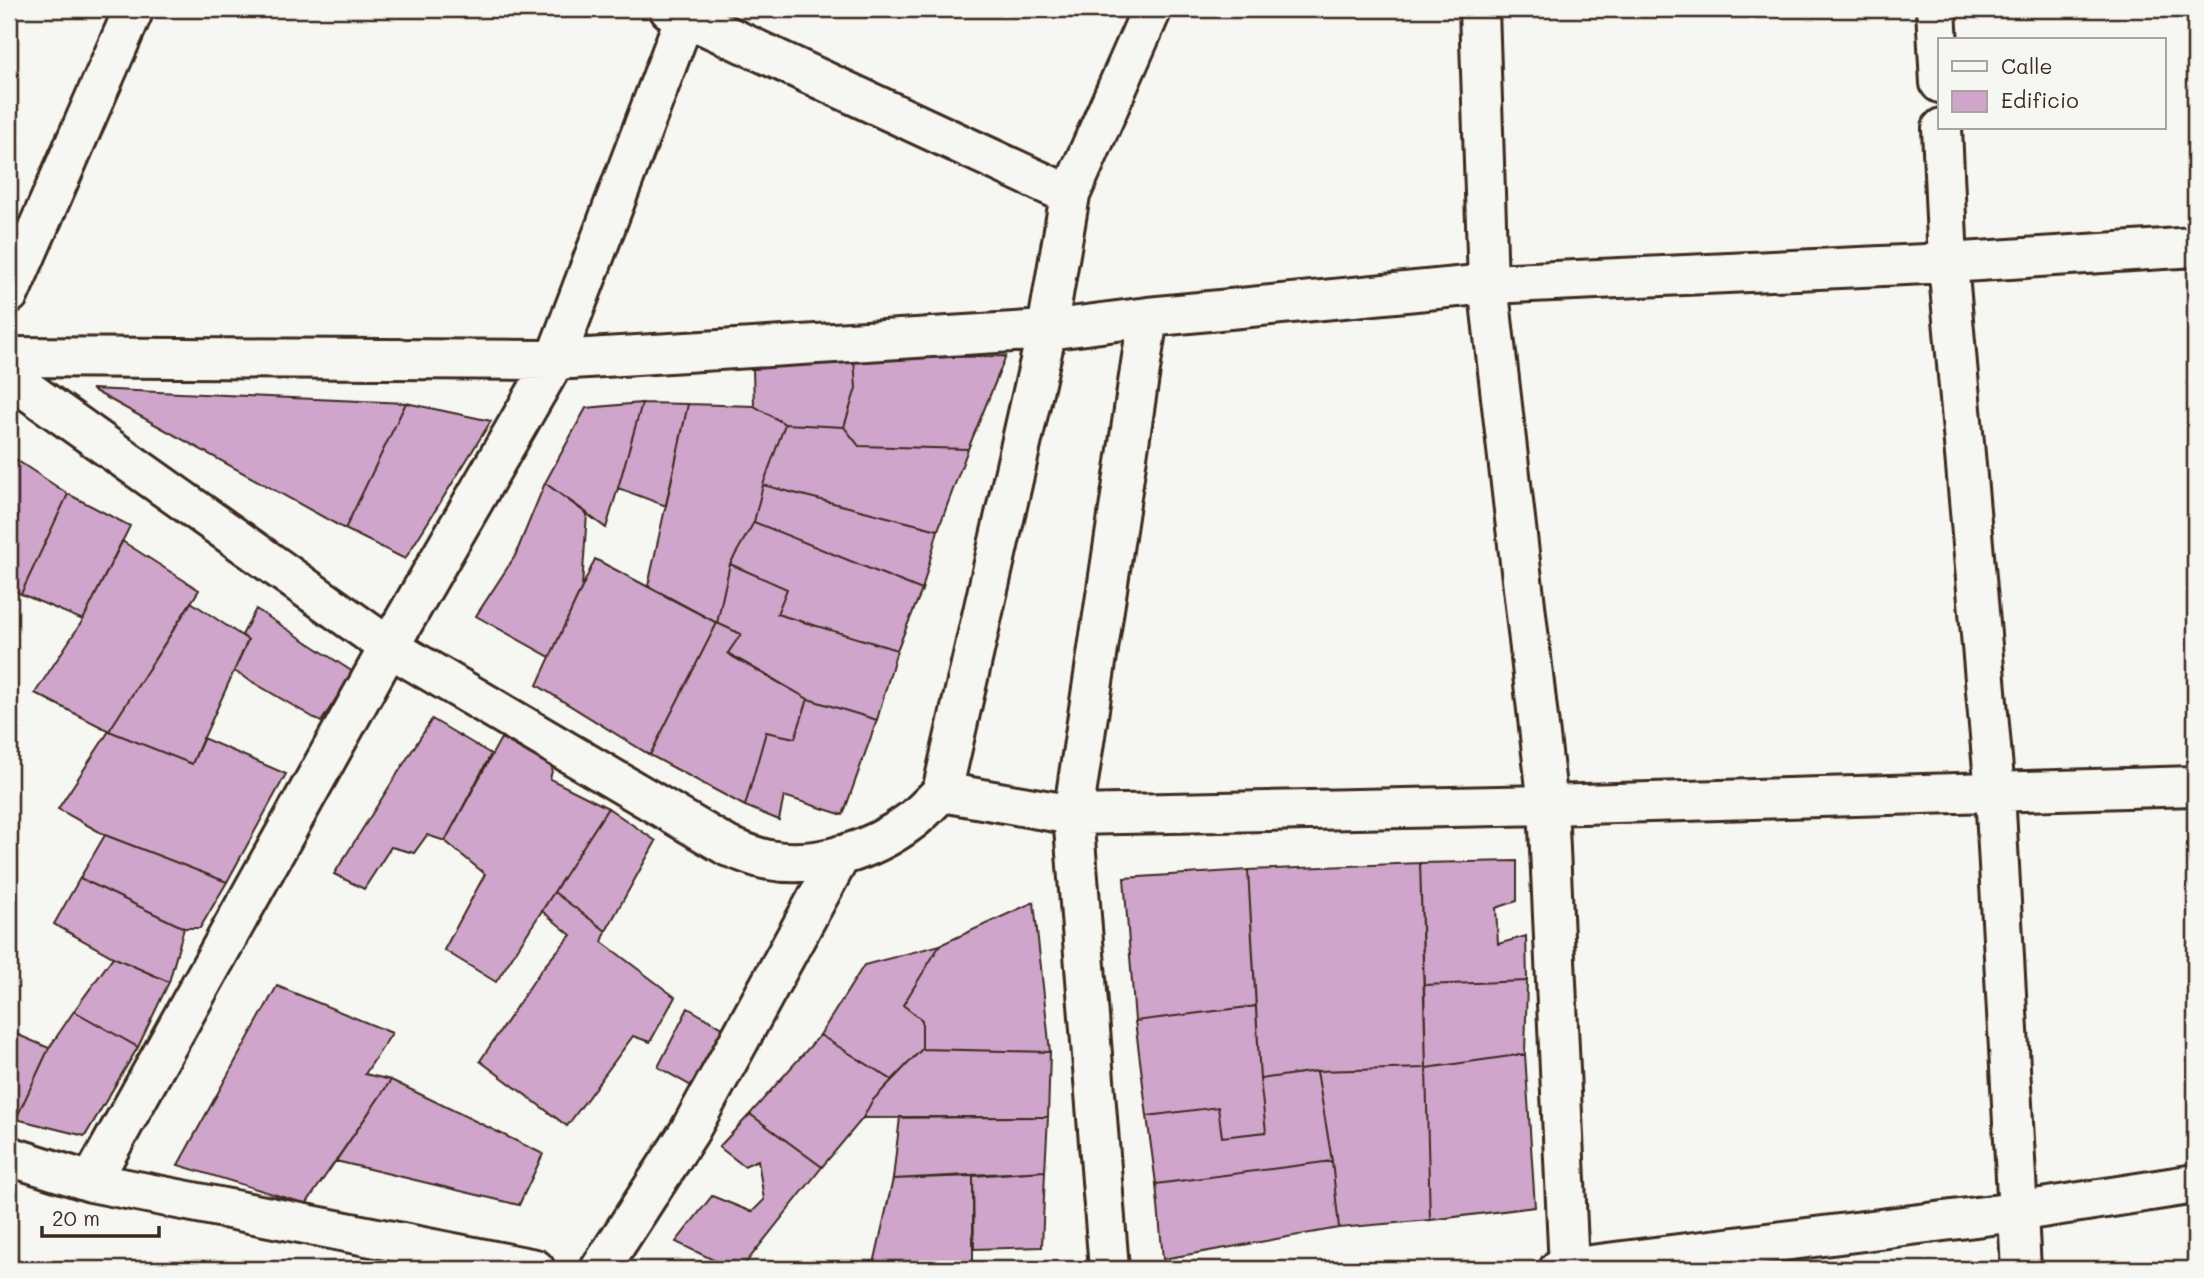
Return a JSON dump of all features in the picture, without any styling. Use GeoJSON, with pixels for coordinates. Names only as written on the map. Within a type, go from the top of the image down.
{"type":"FeatureCollection","features":[{"type":"Feature","properties":{"kind":"street"},"geometry":{"type":"LineString","coordinates":[[9,294],[134,9]]}},
{"type":"Feature","properties":{"kind":"street"},"geometry":{"type":"LineString","coordinates":[[9,377],[389,647],[729,847],[769,860],[808,863],[841,855],[878,841],[911,821],[942,792],[1047,330],[1070,195],[1152,9]]}},
{"type":"Feature","properties":{"kind":"street"},"geometry":{"type":"LineString","coordinates":[[1479,9],[1488,284],[1548,805],[1569,1269]]}},
{"type":"Feature","properties":{"kind":"street"},"geometry":{"type":"LineString","coordinates":[[1936,9],[1938,46]]}},
{"type":"Feature","properties":{"kind":"street"},"geometry":{"type":"LineString","coordinates":[[91,1182],[389,647],[555,360],[681,11],[1070,195]]}},
{"type":"Feature","properties":{"kind":"street"},"geometry":{"type":"LineString","coordinates":[[1942,130],[1948,263],[1995,792],[2021,1269]]}},
{"type":"Feature","properties":{"kind":"street"},"geometry":{"type":"LineString","coordinates":[[9,357],[555,360],[1047,330],[1148,317],[1488,284],[1948,263],[2195,247]]}},
{"type":"Feature","properties":{"kind":"street"},"geometry":{"type":"LineString","coordinates":[[1109,1269],[1073,815],[1148,317]]}},
{"type":"Feature","properties":{"kind":"street"},"geometry":{"type":"LineString","coordinates":[[942,792],[1073,815],[1548,805],[2195,786]]}},
{"type":"Feature","properties":{"kind":"street"},"geometry":{"type":"LineString","coordinates":[[600,1269],[689,1132],[841,855]]}},
{"type":"Feature","properties":{"kind":"street"},"geometry":{"type":"LineString","coordinates":[[9,1156],[91,1182],[535,1269]]}},
{"type":"Feature","properties":{"kind":"street"},"geometry":{"type":"LineString","coordinates":[[1559,1269],[2016,1212],[2195,1184]]}},
{"type":"Feature","properties":{"kind":"building"},"geometry":{"type":"Polygon","coordinates":[[[1006,356],[968,449],[859,446],[844,427],[856,388],[854,359],[1006,356]]]}},
{"type":"Feature","properties":{"kind":"building"},"geometry":{"type":"Polygon","coordinates":[[[854,359],[856,388],[844,427],[785,424],[754,406],[753,369],[854,359]]]}},
{"type":"Feature","properties":{"kind":"building"},"geometry":{"type":"Polygon","coordinates":[[[91,389],[406,403],[345,529],[91,389]]]}},
{"type":"Feature","properties":{"kind":"building"},"geometry":{"type":"Polygon","coordinates":[[[406,403],[491,421],[405,559],[345,529],[406,403]]]}},
{"type":"Feature","properties":{"kind":"building"},"geometry":{"type":"Polygon","coordinates":[[[642,403],[688,404],[666,506],[618,488],[642,403]]]}},
{"type":"Feature","properties":{"kind":"building"},"geometry":{"type":"Polygon","coordinates":[[[642,403],[606,528],[545,483],[586,408],[642,403]]]}},
{"type":"Feature","properties":{"kind":"building"},"geometry":{"type":"Polygon","coordinates":[[[688,404],[754,406],[785,424],[763,485],[754,522],[730,564],[717,623],[648,586],[688,404]]]}},
{"type":"Feature","properties":{"kind":"building"},"geometry":{"type":"Polygon","coordinates":[[[785,424],[844,427],[859,446],[968,449],[938,530],[763,485],[785,424]]]}},
{"type":"Feature","properties":{"kind":"building"},"geometry":{"type":"Polygon","coordinates":[[[9,455],[68,494],[21,594],[9,587],[9,455]]]}},
{"type":"Feature","properties":{"kind":"building"},"geometry":{"type":"Polygon","coordinates":[[[545,483],[587,513],[582,587],[550,657],[476,616],[515,556],[545,483]]]}},
{"type":"Feature","properties":{"kind":"building"},"geometry":{"type":"Polygon","coordinates":[[[763,485],[938,530],[922,590],[754,522],[763,485]]]}},
{"type":"Feature","properties":{"kind":"building"},"geometry":{"type":"Polygon","coordinates":[[[68,494],[130,526],[83,620],[21,594],[68,494]]]}},
{"type":"Feature","properties":{"kind":"building"},"geometry":{"type":"Polygon","coordinates":[[[754,522],[922,590],[897,650],[777,614],[787,589],[730,564],[754,522]]]}},
{"type":"Feature","properties":{"kind":"building"},"geometry":{"type":"Polygon","coordinates":[[[122,541],[199,590],[109,731],[35,693],[83,620],[122,541]]]}},
{"type":"Feature","properties":{"kind":"building"},"geometry":{"type":"Polygon","coordinates":[[[595,559],[717,623],[650,755],[537,685],[595,559]]]}},
{"type":"Feature","properties":{"kind":"building"},"geometry":{"type":"Polygon","coordinates":[[[730,564],[787,589],[777,614],[897,650],[877,720],[808,699],[728,653],[741,634],[717,623],[730,564]]]}},
{"type":"Feature","properties":{"kind":"building"},"geometry":{"type":"Polygon","coordinates":[[[191,602],[248,640],[192,764],[109,731],[191,602]]]}},
{"type":"Feature","properties":{"kind":"building"},"geometry":{"type":"Polygon","coordinates":[[[256,609],[353,672],[321,722],[234,671],[248,640],[242,635],[256,609]]]}},
{"type":"Feature","properties":{"kind":"building"},"geometry":{"type":"Polygon","coordinates":[[[717,623],[741,634],[728,653],[808,699],[795,738],[766,732],[745,806],[650,755],[717,623]]]}},
{"type":"Feature","properties":{"kind":"building"},"geometry":{"type":"Polygon","coordinates":[[[808,699],[877,720],[843,815],[784,796],[779,820],[745,806],[766,732],[795,738],[808,699]]]}},
{"type":"Feature","properties":{"kind":"building"},"geometry":{"type":"Polygon","coordinates":[[[432,719],[491,754],[445,841],[427,835],[414,853],[391,847],[364,889],[334,874],[432,719]]]}},
{"type":"Feature","properties":{"kind":"building"},"geometry":{"type":"Polygon","coordinates":[[[109,731],[192,764],[203,738],[286,774],[227,882],[105,835],[58,809],[109,731]]]}},
{"type":"Feature","properties":{"kind":"building"},"geometry":{"type":"Polygon","coordinates":[[[501,738],[553,767],[550,779],[608,808],[496,982],[444,950],[485,874],[445,841],[501,738]]]}},
{"type":"Feature","properties":{"kind":"building"},"geometry":{"type":"Polygon","coordinates":[[[608,808],[656,841],[606,931],[554,892],[608,808]]]}},
{"type":"Feature","properties":{"kind":"building"},"geometry":{"type":"Polygon","coordinates":[[[105,835],[227,882],[200,928],[184,928],[80,878],[105,835]]]}},
{"type":"Feature","properties":{"kind":"building"},"geometry":{"type":"Polygon","coordinates":[[[1517,861],[1517,901],[1496,908],[1498,944],[1526,936],[1527,981],[1424,985],[1420,863],[1517,861]]]}},
{"type":"Feature","properties":{"kind":"building"},"geometry":{"type":"Polygon","coordinates":[[[1420,863],[1426,1068],[1317,1071],[1260,1079],[1248,870],[1420,863]]]}},
{"type":"Feature","properties":{"kind":"building"},"geometry":{"type":"Polygon","coordinates":[[[1248,870],[1256,1006],[1135,1021],[1124,878],[1248,870]]]}},
{"type":"Feature","properties":{"kind":"building"},"geometry":{"type":"Polygon","coordinates":[[[80,878],[184,928],[169,982],[113,957],[54,924],[80,878]]]}},
{"type":"Feature","properties":{"kind":"building"},"geometry":{"type":"Polygon","coordinates":[[[554,892],[606,931],[602,942],[675,997],[650,1042],[633,1036],[567,1126],[480,1061],[541,970],[571,935],[542,911],[554,892]]]}},
{"type":"Feature","properties":{"kind":"building"},"geometry":{"type":"Polygon","coordinates":[[[1034,902],[1050,1052],[922,1049],[922,1020],[903,1005],[940,945],[1034,902]]]}},
{"type":"Feature","properties":{"kind":"building"},"geometry":{"type":"Polygon","coordinates":[[[940,945],[903,1005],[922,1020],[922,1049],[892,1080],[820,1035],[864,965],[940,945]]]}},
{"type":"Feature","properties":{"kind":"building"},"geometry":{"type":"Polygon","coordinates":[[[113,957],[169,982],[138,1047],[74,1011],[113,957]]]}},
{"type":"Feature","properties":{"kind":"building"},"geometry":{"type":"Polygon","coordinates":[[[1527,981],[1525,1054],[1426,1068],[1424,985],[1527,981]]]}},
{"type":"Feature","properties":{"kind":"building"},"geometry":{"type":"Polygon","coordinates":[[[277,986],[392,1033],[365,1074],[391,1080],[306,1204],[178,1165],[277,986]]]}},
{"type":"Feature","properties":{"kind":"building"},"geometry":{"type":"Polygon","coordinates":[[[1256,1006],[1266,1132],[1222,1137],[1218,1107],[1147,1116],[1135,1021],[1256,1006]]]}},
{"type":"Feature","properties":{"kind":"building"},"geometry":{"type":"Polygon","coordinates":[[[688,1008],[726,1030],[695,1088],[658,1067],[688,1008]]]}},
{"type":"Feature","properties":{"kind":"building"},"geometry":{"type":"Polygon","coordinates":[[[74,1011],[138,1047],[85,1136],[16,1119],[49,1048],[74,1011]]]}},
{"type":"Feature","properties":{"kind":"building"},"geometry":{"type":"Polygon","coordinates":[[[9,1031],[49,1048],[16,1119],[9,1116],[9,1031]]]}},
{"type":"Feature","properties":{"kind":"building"},"geometry":{"type":"Polygon","coordinates":[[[820,1035],[892,1080],[872,1101],[863,1118],[822,1167],[750,1114],[820,1035]]]}},
{"type":"Feature","properties":{"kind":"building"},"geometry":{"type":"Polygon","coordinates":[[[922,1049],[1050,1052],[1048,1117],[863,1118],[872,1101],[922,1049]]]}},
{"type":"Feature","properties":{"kind":"building"},"geometry":{"type":"Polygon","coordinates":[[[1525,1054],[1535,1207],[1430,1220],[1426,1068],[1525,1054]]]}},
{"type":"Feature","properties":{"kind":"building"},"geometry":{"type":"Polygon","coordinates":[[[1426,1068],[1430,1220],[1339,1228],[1332,1161],[1317,1071],[1426,1068]]]}},
{"type":"Feature","properties":{"kind":"building"},"geometry":{"type":"Polygon","coordinates":[[[1317,1071],[1332,1161],[1156,1184],[1147,1116],[1218,1107],[1222,1137],[1266,1132],[1260,1079],[1317,1071]]]}},
{"type":"Feature","properties":{"kind":"building"},"geometry":{"type":"Polygon","coordinates":[[[391,1080],[543,1154],[519,1205],[336,1161],[391,1080]]]}},
{"type":"Feature","properties":{"kind":"building"},"geometry":{"type":"Polygon","coordinates":[[[750,1114],[822,1167],[741,1269],[732,1269],[676,1242],[712,1196],[752,1212],[764,1200],[758,1160],[744,1166],[719,1147],[750,1114]]]}},
{"type":"Feature","properties":{"kind":"building"},"geometry":{"type":"Polygon","coordinates":[[[900,1117],[1048,1117],[1045,1171],[893,1179],[900,1117]]]}},
{"type":"Feature","properties":{"kind":"building"},"geometry":{"type":"Polygon","coordinates":[[[1332,1161],[1339,1228],[1163,1259],[1156,1184],[1332,1161]]]}},
{"type":"Feature","properties":{"kind":"building"},"geometry":{"type":"Polygon","coordinates":[[[1045,1171],[1042,1247],[974,1249],[973,1176],[1045,1171]]]}},
{"type":"Feature","properties":{"kind":"building"},"geometry":{"type":"Polygon","coordinates":[[[973,1176],[973,1269],[913,1269],[874,1264],[893,1179],[973,1176]]]}}]}
